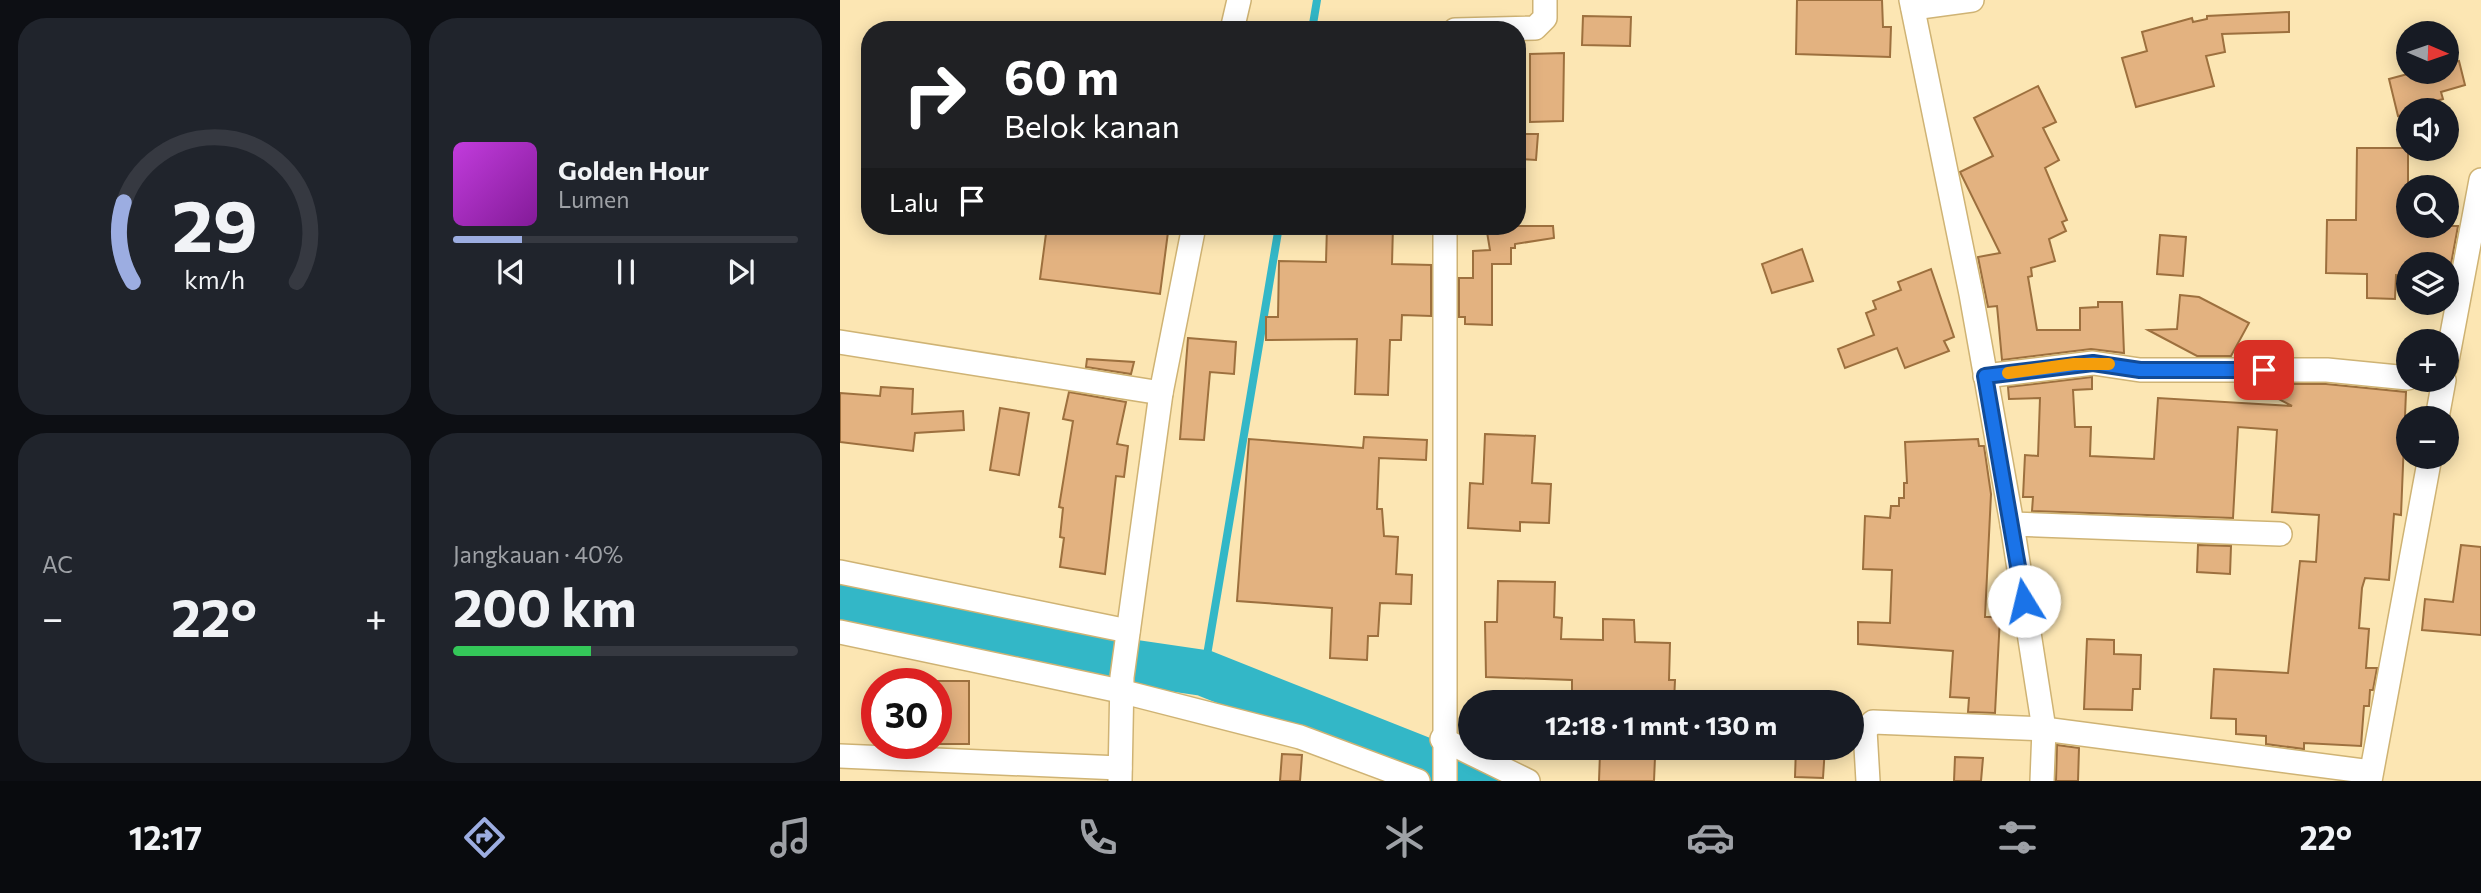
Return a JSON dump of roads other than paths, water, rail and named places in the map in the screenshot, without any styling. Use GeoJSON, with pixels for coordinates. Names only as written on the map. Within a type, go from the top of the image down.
{"type":"FeatureCollection","features":[{"type":"Feature","properties":{"kind":"street"},"geometry":{"type":"LineString","coordinates":[[1234,21],[1239,0]]}},
{"type":"Feature","properties":{"kind":"street"},"geometry":{"type":"LineString","coordinates":[[1526,28],[1535,28],[1545,18],[1545,0]]}},
{"type":"Feature","properties":{"kind":"street"},"geometry":{"type":"LineString","coordinates":[[1972,0],[1912,4],[2012,524],[2044,729],[2042,781]]}},
{"type":"Feature","properties":{"kind":"street"},"geometry":{"type":"LineString","coordinates":[[2454,329],[2481,180]]}},
{"type":"Feature","properties":{"kind":"street"},"geometry":{"type":"LineString","coordinates":[[840,755],[1120,774],[1121,684],[1161,393],[1192,235]]}},
{"type":"Feature","properties":{"kind":"street"},"geometry":{"type":"LineString","coordinates":[[1445,235],[1445,781]]}},
{"type":"Feature","properties":{"kind":"street"},"geometry":{"type":"LineString","coordinates":[[840,342],[1161,393]]}},
{"type":"Feature","properties":{"kind":"street"},"geometry":{"type":"LineString","coordinates":[[1985,376],[2093,363],[2140,370],[2327,370],[2396,378]]}},
{"type":"Feature","properties":{"kind":"street"},"geometry":{"type":"LineString","coordinates":[[1868,781],[1865,730],[1874,722],[2044,729],[2370,776],[2428,469]]}},
{"type":"Feature","properties":{"kind":"street"},"geometry":{"type":"LineString","coordinates":[[2012,524],[2280,534]]}},
{"type":"Feature","properties":{"kind":"street"},"geometry":{"type":"LineString","coordinates":[[840,572],[1127,641]]}},
{"type":"Feature","properties":{"kind":"street"},"geometry":{"type":"LineString","coordinates":[[840,632],[1121,684],[1300,737],[1418,781]]}},
{"type":"Feature","properties":{"kind":"street"},"geometry":{"type":"LineString","coordinates":[[1443,741],[1528,781]]}},
{"type":"Feature","properties":{"kind":"waterway"},"geometry":{"type":"LineString","coordinates":[[1314,21],[1317,0]]}},
{"type":"Feature","properties":{"kind":"waterway"},"geometry":{"type":"LineString","coordinates":[[1204,673],[1277,235]]}},
{"type":"Feature","properties":{"kind":"waterway"},"geometry":{"type":"LineString","coordinates":[[840,602],[1088,656],[1204,673],[1476,781]]}}]}
